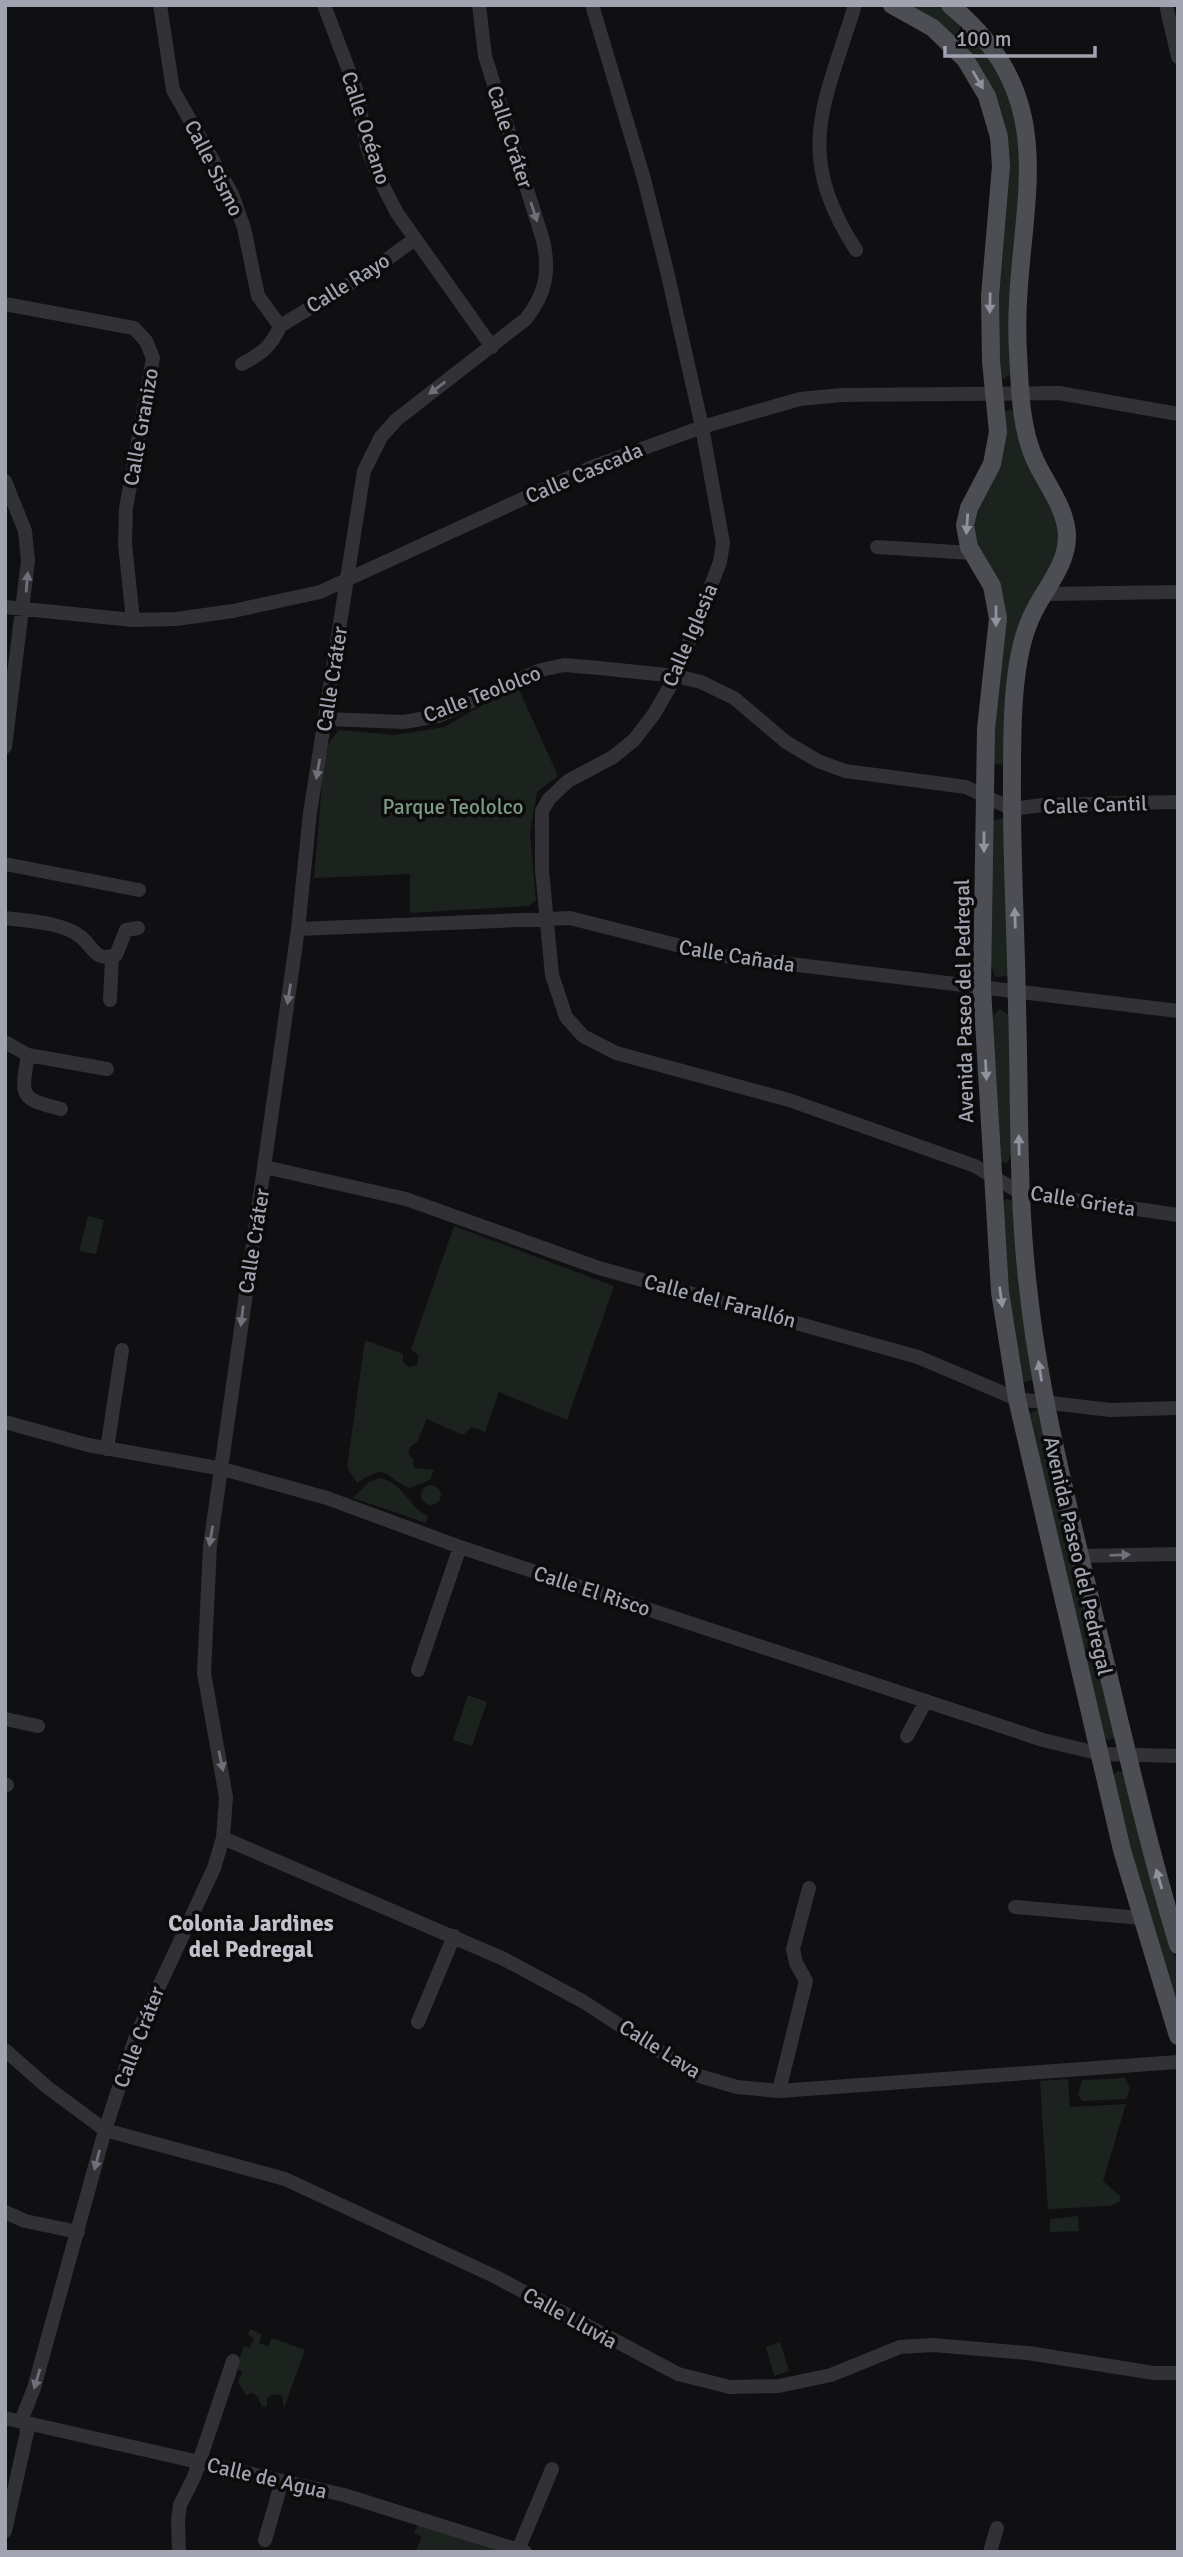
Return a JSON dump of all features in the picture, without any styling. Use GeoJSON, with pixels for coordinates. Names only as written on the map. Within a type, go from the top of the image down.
{"type":"FeatureCollection","features":[{"type":"Feature","properties":{"kind":"main road","name":"Avenida Paseo del Pedregal"},"geometry":{"type":"LineString","coordinates":[[891,5],[933,28],[955,48],[981,83],[996,123],[1002,166],[990,296],[998,432],[994,456],[966,516],[966,533],[972,553],[992,586],[998,618],[988,695],[982,988],[991,1177],[1000,1292],[1017,1399],[1122,1850],[1178,2036]]}},
{"type":"Feature","properties":{"kind":"main road","name":"Avenida Paseo del Pedregal"},"geometry":{"type":"LineString","coordinates":[[950,5],[988,41],[1006,70],[1017,94],[1028,132],[1030,166],[1017,292],[1022,412],[1030,447],[1059,505],[1067,532],[1064,558],[1028,624],[1024,638],[1014,723],[1012,809],[1019,1192],[1028,1290],[1045,1404],[1128,1757],[1174,1921],[1178,1945]]}},
{"type":"Feature","properties":{"kind":"street","name":"Calle Sismo"},"geometry":{"type":"LineString","coordinates":[[160,5],[167,67],[173,90],[232,194],[244,228],[258,296],[280,326]]}},
{"type":"Feature","properties":{"kind":"street","name":"Calle Océano"},"geometry":{"type":"LineString","coordinates":[[324,5],[357,92],[367,147],[379,178],[415,239],[492,347]]}},
{"type":"Feature","properties":{"kind":"street","name":"Calle Cráter"},"geometry":{"type":"LineString","coordinates":[[5,2530],[27,2432],[23,2416],[34,2388],[105,2130],[136,2036],[214,1868],[223,1838],[226,1797],[204,1673],[210,1546],[298,929],[310,813],[364,471],[376,446],[396,420],[526,319],[538,304],[545,286],[548,264],[485,56],[479,5]]}},
{"type":"Feature","properties":{"kind":"street","name":"Calle Iglesia"},"geometry":{"type":"LineString","coordinates":[[592,5],[644,179],[702,427],[723,543],[720,562],[676,676],[634,740],[613,758],[568,781],[549,799],[542,811],[540,827],[547,917],[557,996],[566,1017],[583,1036],[617,1053],[802,1104],[975,1166],[991,1177]]}},
{"type":"Feature","properties":{"kind":"street"},"geometry":{"type":"LineString","coordinates":[[855,5],[825,100],[819,130],[819,157],[825,192],[837,221],[856,250]]}},
{"type":"Feature","properties":{"kind":"street"},"geometry":{"type":"LineString","coordinates":[[1166,5],[1178,57]]}},
{"type":"Feature","properties":{"kind":"street","name":"Calle Rayo"},"geometry":{"type":"LineString","coordinates":[[280,326],[368,273],[415,239]]}},
{"type":"Feature","properties":{"kind":"street","name":"Calle Granizo"},"geometry":{"type":"LineString","coordinates":[[5,304],[116,322],[134,328],[146,341],[153,358],[126,508],[125,544],[133,621]]}},
{"type":"Feature","properties":{"kind":"street"},"geometry":{"type":"LineString","coordinates":[[242,364],[259,356],[273,343],[280,326]]}},
{"type":"Feature","properties":{"kind":"street","name":"Calle Cascada"},"geometry":{"type":"LineString","coordinates":[[5,607],[133,621],[176,619],[233,611],[320,592],[592,467],[760,408],[810,398],[1059,393],[1178,414]]}},
{"type":"Feature","properties":{"kind":"street"},"geometry":{"type":"LineString","coordinates":[[5,481],[25,531],[28,561],[25,608],[5,747]]}},
{"type":"Feature","properties":{"kind":"street"},"geometry":{"type":"LineString","coordinates":[[877,547],[972,553]]}},
{"type":"Feature","properties":{"kind":"street"},"geometry":{"type":"LineString","coordinates":[[1045,594],[1178,592]]}},
{"type":"Feature","properties":{"kind":"street","name":"Calle Teololco"},"geometry":{"type":"LineString","coordinates":[[326,719],[404,722],[438,716],[516,679],[564,666],[676,676],[701,682],[734,698],[786,742],[818,761],[845,771],[966,787],[1012,809]]}},
{"type":"Feature","properties":{"kind":"street","name":"Calle Cantil"},"geometry":{"type":"LineString","coordinates":[[1012,809],[1042,805],[1178,802]]}},
{"type":"Feature","properties":{"kind":"street"},"geometry":{"type":"LineString","coordinates":[[5,864],[139,890]]}},
{"type":"Feature","properties":{"kind":"street"},"geometry":{"type":"LineString","coordinates":[[5,918],[60,928],[81,937],[93,953],[112,957]]}},
{"type":"Feature","properties":{"kind":"street","name":"Calle Cañada"},"geometry":{"type":"LineString","coordinates":[[298,929],[570,918],[716,955],[1178,1011]]}},
{"type":"Feature","properties":{"kind":"street"},"geometry":{"type":"LineString","coordinates":[[110,1000],[112,957],[119,951],[126,930],[138,928]]}},
{"type":"Feature","properties":{"kind":"street"},"geometry":{"type":"LineString","coordinates":[[5,1042],[28,1055],[107,1069]]}},
{"type":"Feature","properties":{"kind":"street"},"geometry":{"type":"LineString","coordinates":[[28,1055],[22,1090],[26,1097],[32,1102],[61,1109]]}},
{"type":"Feature","properties":{"kind":"street","name":"Calle del Farallón"},"geometry":{"type":"LineString","coordinates":[[265,1167],[406,1199],[599,1268],[918,1357],[1017,1399],[1110,1410],[1178,1408]]}},
{"type":"Feature","properties":{"kind":"street","name":"Calle Grieta"},"geometry":{"type":"LineString","coordinates":[[991,1177],[1019,1192],[1178,1215]]}},
{"type":"Feature","properties":{"kind":"street"},"geometry":{"type":"LineString","coordinates":[[107,1449],[122,1350]]}},
{"type":"Feature","properties":{"kind":"street","name":"Calle El Risco"},"geometry":{"type":"LineString","coordinates":[[5,1422],[107,1449],[223,1469],[327,1498],[460,1547],[1043,1740],[1101,1754],[1128,1757],[1178,1756]]}},
{"type":"Feature","properties":{"kind":"street"},"geometry":{"type":"LineString","coordinates":[[418,1670],[460,1547]]}},
{"type":"Feature","properties":{"kind":"street"},"geometry":{"type":"LineString","coordinates":[[1080,1556],[1178,1554]]}},
{"type":"Feature","properties":{"kind":"street"},"geometry":{"type":"LineString","coordinates":[[907,1736],[926,1701]]}},
{"type":"Feature","properties":{"kind":"street"},"geometry":{"type":"LineString","coordinates":[[5,1719],[38,1727]]}},
{"type":"Feature","properties":{"kind":"street","name":"Calle Lava"},"geometry":{"type":"LineString","coordinates":[[223,1838],[454,1936],[584,2002],[696,2075],[727,2085],[779,2091],[1178,2062]]}},
{"type":"Feature","properties":{"kind":"street"},"geometry":{"type":"LineString","coordinates":[[779,2091],[806,1981],[796,1963],[793,1949],[809,1888]]}},
{"type":"Feature","properties":{"kind":"street"},"geometry":{"type":"LineString","coordinates":[[1014,1907],[1141,1918]]}},
{"type":"Feature","properties":{"kind":"street"},"geometry":{"type":"LineString","coordinates":[[418,2022],[454,1936]]}},
{"type":"Feature","properties":{"kind":"street","name":"Calle Lluvia"},"geometry":{"type":"LineString","coordinates":[[5,2050],[47,2087],[105,2130],[285,2179],[496,2277],[658,2366],[715,2385],[779,2386],[831,2375],[900,2347],[933,2344],[1028,2353],[1154,2373],[1178,2373]]}},
{"type":"Feature","properties":{"kind":"street"},"geometry":{"type":"LineString","coordinates":[[5,2212],[25,2221],[78,2232]]}},
{"type":"Feature","properties":{"kind":"street"},"geometry":{"type":"LineString","coordinates":[[179,2552],[178,2512],[233,2361]]}},
{"type":"Feature","properties":{"kind":"street","name":"Calle de Agua"},"geometry":{"type":"LineString","coordinates":[[5,2418],[25,2425],[392,2508],[521,2551]]}},
{"type":"Feature","properties":{"kind":"street"},"geometry":{"type":"LineString","coordinates":[[521,2551],[552,2469]]}},
{"type":"Feature","properties":{"kind":"street"},"geometry":{"type":"LineString","coordinates":[[265,2540],[282,2481]]}},
{"type":"Feature","properties":{"kind":"street"},"geometry":{"type":"LineString","coordinates":[[990,2552],[997,2528]]}},
{"type":"Feature","properties":{"kind":"green space"},"geometry":{"type":"Polygon","coordinates":[[[909,5],[937,5],[959,22],[982,46],[1010,97],[1022,150],[1011,374],[1004,379],[997,376],[999,107],[909,5]]]}},
{"type":"Feature","properties":{"kind":"green space"},"geometry":{"type":"Polygon","coordinates":[[[1012,409],[1059,524],[1058,556],[1027,610],[1007,765],[991,764],[1003,619],[972,539],[974,511],[1004,412],[1012,409]]]}},
{"type":"Feature","properties":{"kind":"green space","name":"Parque Teololco"},"geometry":{"type":"Polygon","coordinates":[[[517,685],[558,776],[537,792],[530,833],[536,900],[529,906],[410,913],[410,874],[314,878],[325,748],[339,730],[395,735],[444,727],[517,685]]]}},
{"type":"Feature","properties":{"kind":"green space"},"geometry":{"type":"Polygon","coordinates":[[[1003,818],[1007,823],[1008,976],[995,977],[991,965],[991,828],[992,821],[1003,818]]]}},
{"type":"Feature","properties":{"kind":"green space"},"geometry":{"type":"Polygon","coordinates":[[[1000,1009],[1009,1015],[1011,1154],[1007,1163],[1000,1162],[993,1026],[993,1015],[1000,1009]]]}},
{"type":"Feature","properties":{"kind":"green space"},"geometry":{"type":"Polygon","coordinates":[[[1006,1199],[1013,1201],[1034,1372],[1032,1380],[1025,1382],[1020,1378],[1007,1297],[1001,1203],[1006,1199]]]}},
{"type":"Feature","properties":{"kind":"green space"},"geometry":{"type":"Polygon","coordinates":[[[88,1216],[104,1220],[96,1254],[79,1251],[88,1216]]]}},
{"type":"Feature","properties":{"kind":"green space"},"geometry":{"type":"Polygon","coordinates":[[[454,1226],[614,1286],[567,1420],[499,1392],[485,1432],[472,1427],[463,1435],[427,1419],[417,1442],[410,1447],[408,1454],[413,1459],[414,1468],[434,1470],[430,1480],[410,1488],[381,1472],[357,1483],[347,1467],[365,1340],[403,1354],[403,1362],[409,1367],[417,1365],[418,1355],[411,1349],[454,1226]]]}},
{"type":"Feature","properties":{"kind":"green space"},"geometry":{"type":"Polygon","coordinates":[[[1038,1409],[1045,1422],[1115,1737],[1110,1740],[1103,1738],[1028,1414],[1038,1409]]]}},
{"type":"Feature","properties":{"kind":"green space"},"geometry":{"type":"Polygon","coordinates":[[[380,1478],[394,1484],[415,1507],[428,1516],[426,1523],[353,1498],[369,1482],[380,1478]]]}},
{"type":"Feature","properties":{"kind":"green space"},"geometry":{"type":"Polygon","coordinates":[[[427,1485],[435,1485],[441,1495],[435,1505],[427,1505],[421,1499],[421,1491],[427,1485]]]}},
{"type":"Feature","properties":{"kind":"green space"},"geometry":{"type":"Polygon","coordinates":[[[468,1695],[487,1702],[472,1746],[453,1740],[468,1695]]]}},
{"type":"Feature","properties":{"kind":"green space"},"geometry":{"type":"Polygon","coordinates":[[[1118,1771],[1124,1773],[1178,1966],[1178,2012],[1129,1848],[1113,1775],[1118,1771]]]}},
{"type":"Feature","properties":{"kind":"green space"},"geometry":{"type":"Polygon","coordinates":[[[1125,2078],[1130,2088],[1126,2099],[1082,2101],[1078,2094],[1082,2080],[1125,2078]]]}},
{"type":"Feature","properties":{"kind":"green space"},"geometry":{"type":"Polygon","coordinates":[[[1068,2079],[1070,2107],[1126,2104],[1103,2181],[1120,2196],[1121,2201],[1110,2206],[1048,2209],[1040,2081],[1068,2079]]]}},
{"type":"Feature","properties":{"kind":"green space"},"geometry":{"type":"Polygon","coordinates":[[[1078,2216],[1079,2231],[1050,2232],[1050,2219],[1078,2216]]]}},
{"type":"Feature","properties":{"kind":"green space"},"geometry":{"type":"Polygon","coordinates":[[[250,2329],[262,2334],[259,2343],[268,2346],[272,2338],[305,2350],[284,2408],[282,2396],[274,2394],[267,2398],[267,2406],[262,2407],[258,2397],[252,2393],[246,2395],[238,2382],[242,2372],[236,2368],[244,2346],[250,2348],[254,2338],[248,2335],[250,2329]]]}},
{"type":"Feature","properties":{"kind":"green space"},"geometry":{"type":"Polygon","coordinates":[[[780,2342],[789,2371],[774,2376],[766,2347],[780,2342]]]}},
{"type":"Feature","properties":{"kind":"green space"},"geometry":{"type":"Polygon","coordinates":[[[418,2525],[500,2552],[415,2552],[422,2537],[414,2533],[418,2525]]]}},
{"type":"Feature","properties":{"kind":"district","name":"Colonia Jardines del Pedregal"},"geometry":{"type":"Point","coordinates":[251,1936]}}]}
